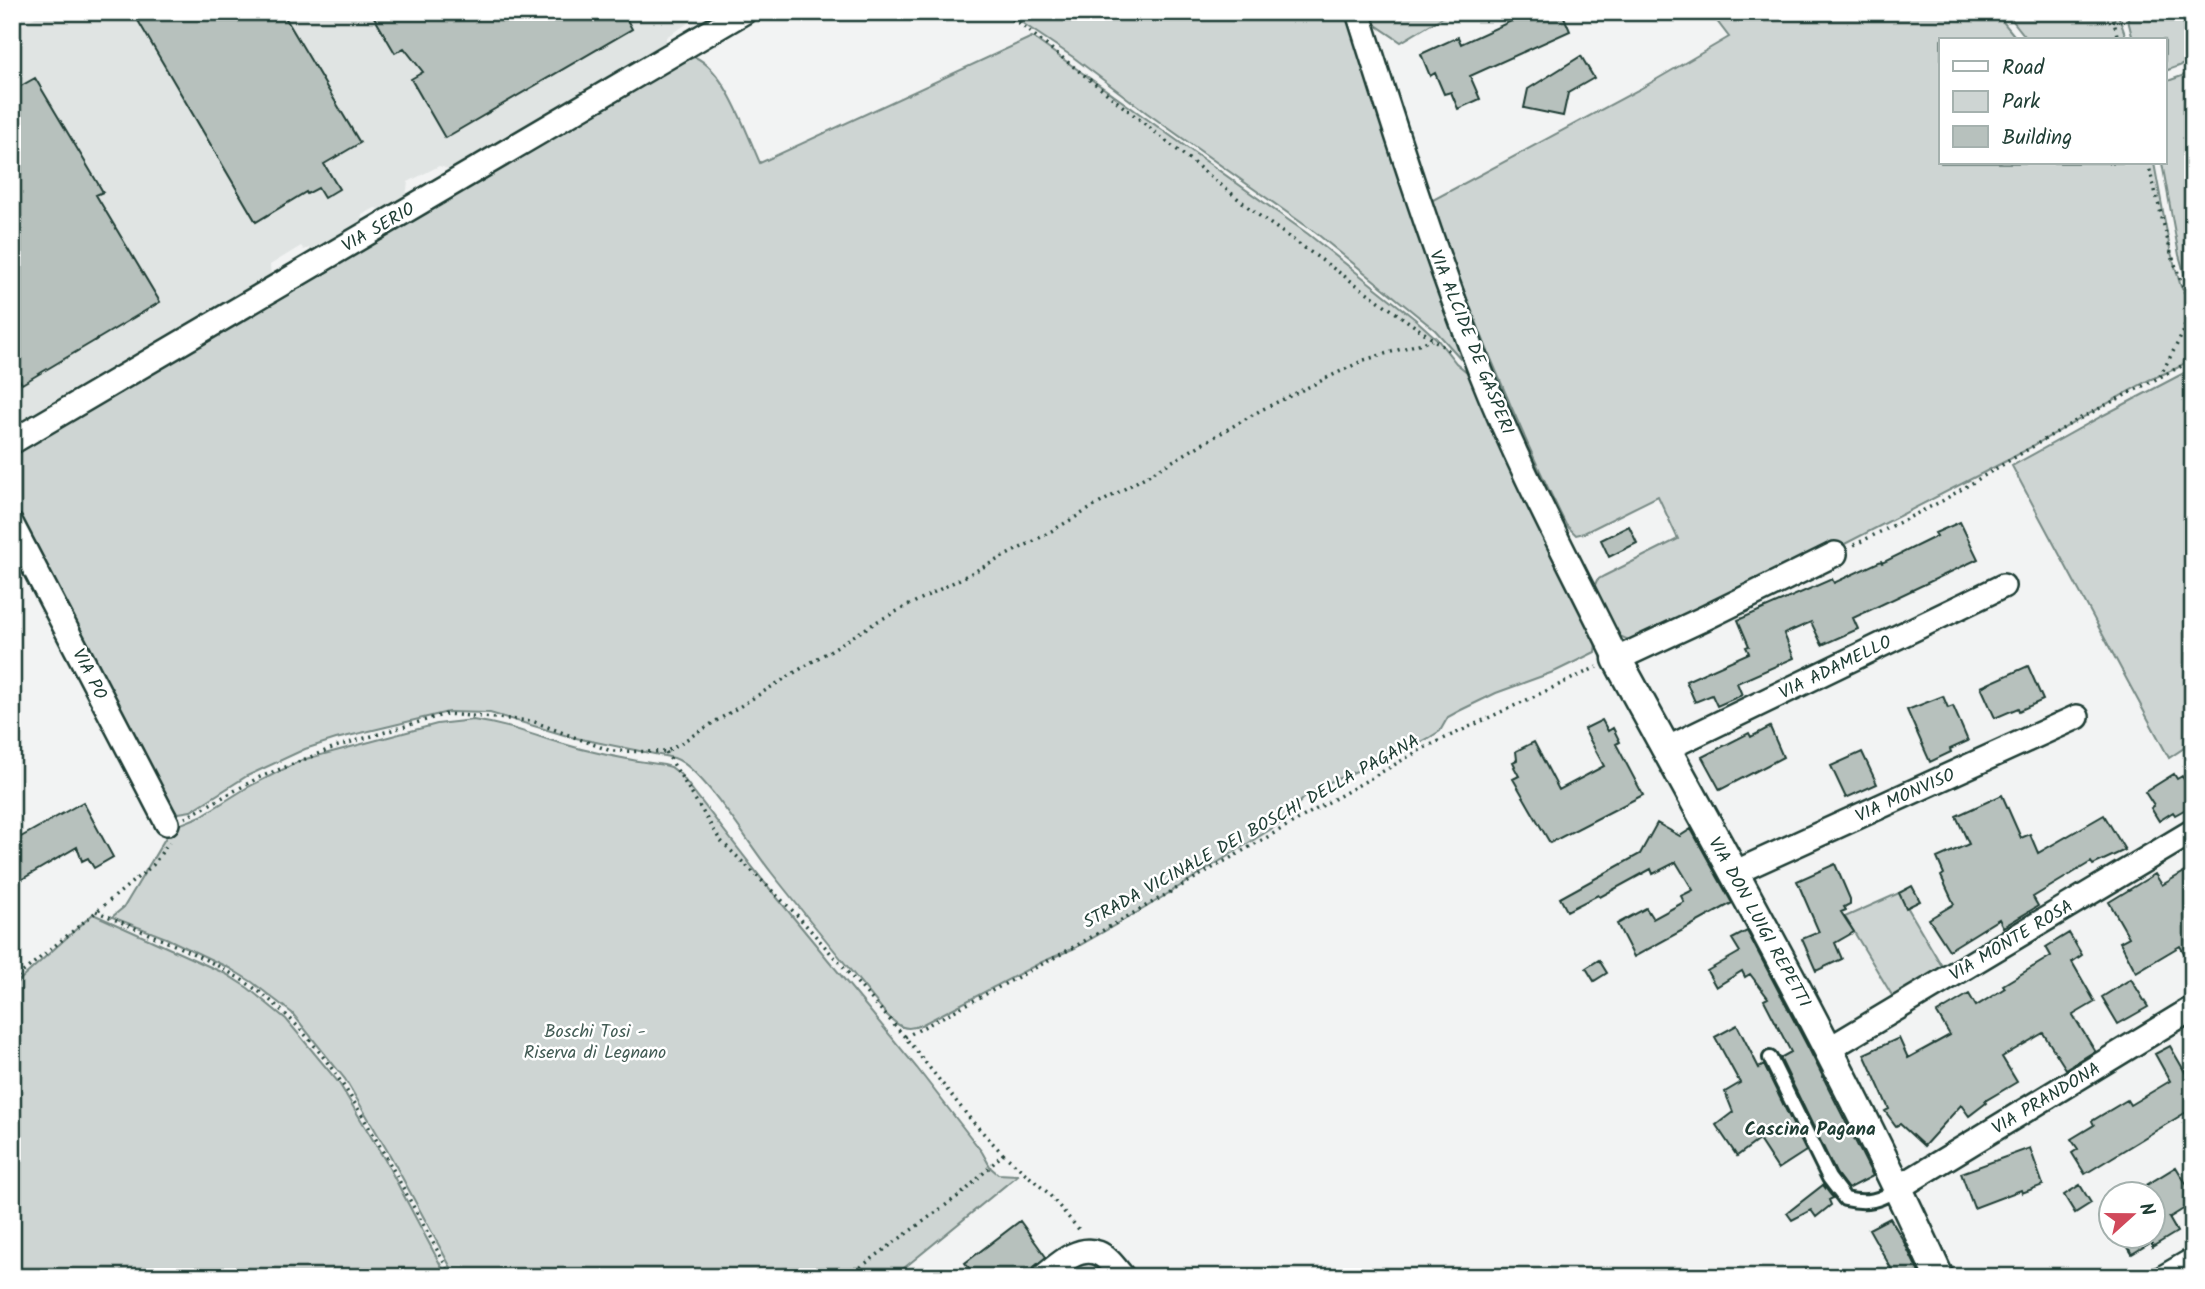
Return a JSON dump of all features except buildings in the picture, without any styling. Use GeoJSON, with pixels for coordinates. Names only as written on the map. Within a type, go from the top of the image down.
{"type":"FeatureCollection","features":[{"type":"Feature","properties":{"kind":"street","name":"VIA SERIO"},"geometry":{"type":"LineString","coordinates":[[12,442],[744,12]]}},
{"type":"Feature","properties":{"kind":"street","name":"VIA ALCIDE DE GASPERI"},"geometry":{"type":"LineString","coordinates":[[1358,12],[1425,222],[1481,372],[1517,454],[1617,659]]}},
{"type":"Feature","properties":{"kind":"street","name":"VIA PO"},"geometry":{"type":"LineString","coordinates":[[12,525],[167,823]]}},
{"type":"Feature","properties":{"kind":"street"},"geometry":{"type":"LineString","coordinates":[[1617,659],[1835,554]]}},
{"type":"Feature","properties":{"kind":"street","name":"VIA ADAMELLO"},"geometry":{"type":"LineString","coordinates":[[1666,748],[2003,586]]}},
{"type":"Feature","properties":{"kind":"street","name":"VIA DON LUIGI REPETTI"},"geometry":{"type":"LineString","coordinates":[[1617,659],[1829,1049],[1939,1277]]}},
{"type":"Feature","properties":{"kind":"street","name":"VIA MONVISO"},"geometry":{"type":"LineString","coordinates":[[1734,873],[2077,717]]}},
{"type":"Feature","properties":{"kind":"street","name":"VIA MONTE ROSA"},"geometry":{"type":"LineString","coordinates":[[1829,1049],[2193,831]]}},
{"type":"Feature","properties":{"kind":"street","name":"VIA PRANDONA"},"geometry":{"type":"LineString","coordinates":[[1898,1188],[2193,1008]]}},
{"type":"Feature","properties":{"kind":"street"},"geometry":{"type":"LineString","coordinates":[[1043,1277],[1067,1258],[1083,1252],[1098,1252],[1107,1258],[1123,1277]]}},
{"type":"Feature","properties":{"kind":"street"},"geometry":{"type":"LineString","coordinates":[[2164,1277],[2193,1260]]}},
{"type":"Feature","properties":{"kind":"lane"},"geometry":{"type":"LineString","coordinates":[[1770,1058],[1821,1164],[1838,1191],[1846,1199],[1868,1203],[1898,1188]]}},
{"type":"Feature","properties":{"kind":"path"},"geometry":{"type":"LineString","coordinates":[[12,981],[153,865],[170,840],[167,823],[179,821],[258,778],[335,747],[446,714],[532,721],[611,751],[666,752],[878,621],[1034,541],[1261,410],[1364,360],[1433,340],[1261,217],[1019,23],[1000,12]]}},
{"type":"Feature","properties":{"kind":"path"},"geometry":{"type":"LineString","coordinates":[[2112,12],[2118,38]]}},
{"type":"Feature","properties":{"kind":"path"},"geometry":{"type":"LineString","coordinates":[[2148,164],[2171,253],[2189,304],[2183,332],[2160,376]]}},
{"type":"Feature","properties":{"kind":"path"},"geometry":{"type":"LineString","coordinates":[[1835,554],[1942,501],[2077,420],[2193,360]]}},
{"type":"Feature","properties":{"kind":"path","name":"STRADA VICINALE DEI BOSCHI DELLA PAGANA"},"geometry":{"type":"LineString","coordinates":[[905,1037],[1065,952],[1422,749],[1617,659]]}},
{"type":"Feature","properties":{"kind":"path"},"geometry":{"type":"LineString","coordinates":[[666,752],[720,839],[796,914],[905,1037],[962,1109],[1003,1154],[1047,1192],[1098,1252]]}},
{"type":"Feature","properties":{"kind":"path"},"geometry":{"type":"LineString","coordinates":[[96,911],[210,963],[253,988],[287,1015],[335,1071],[452,1277]]}},
{"type":"Feature","properties":{"kind":"path"},"geometry":{"type":"LineString","coordinates":[[847,1277],[965,1191],[1003,1154]]}},
{"type":"Feature","properties":{"kind":"shaded area"},"geometry":{"type":"Polygon","coordinates":[[[43,12],[706,12],[666,37],[666,45],[452,170],[439,166],[408,182],[406,197],[383,210],[375,208],[362,215],[361,224],[311,252],[309,248],[304,250],[301,246],[270,265],[271,276],[12,430],[12,32],[43,12]]]}},
{"type":"Feature","properties":{"kind":"green space"},"geometry":{"type":"Polygon","coordinates":[[[1006,12],[1345,12],[1425,252],[1466,361],[1462,360],[1435,330],[1316,233],[1073,57],[1006,12]]]}},
{"type":"Feature","properties":{"kind":"green space"},"geometry":{"type":"Polygon","coordinates":[[[1369,12],[1451,12],[1401,42],[1373,23],[1369,12]]]}},
{"type":"Feature","properties":{"kind":"green space"},"geometry":{"type":"Polygon","coordinates":[[[1710,12],[1995,12],[2016,38],[1939,38],[1939,164],[2154,164],[2170,249],[2181,287],[2193,297],[2193,357],[2008,460],[1835,549],[1631,641],[1615,634],[1594,587],[1597,580],[1678,539],[1658,496],[1584,533],[1576,535],[1566,525],[1528,446],[1494,365],[1431,201],[1640,89],[1729,37],[1710,12]]]}},
{"type":"Feature","properties":{"kind":"green space"},"geometry":{"type":"Polygon","coordinates":[[[2006,12],[2117,12],[2126,38],[2026,38],[2006,12]]]}},
{"type":"Feature","properties":{"kind":"green space"},"geometry":{"type":"Polygon","coordinates":[[[2126,12],[2193,12],[2193,61],[2166,71],[2166,38],[2132,38],[2126,12]]]}},
{"type":"Feature","properties":{"kind":"green space"},"geometry":{"type":"Polygon","coordinates":[[[1032,37],[1308,234],[1415,319],[1437,339],[1456,363],[1473,377],[1592,633],[1596,643],[1595,652],[1459,711],[1448,717],[1440,731],[1429,738],[1405,751],[1323,785],[1303,799],[1279,824],[1145,908],[1075,948],[910,1028],[898,1025],[887,1015],[771,872],[711,791],[685,764],[674,758],[571,737],[490,713],[448,712],[305,749],[247,776],[191,811],[179,813],[167,808],[12,510],[12,447],[658,70],[695,57],[706,64],[734,104],[760,163],[1032,37]]]}},
{"type":"Feature","properties":{"kind":"green space"},"geometry":{"type":"Polygon","coordinates":[[[2193,72],[2193,293],[2189,290],[2179,255],[2162,164],[2166,164],[2166,82],[2193,72]]]}},
{"type":"Feature","properties":{"kind":"green space"},"geometry":{"type":"Polygon","coordinates":[[[2184,373],[2193,384],[2193,742],[2169,758],[2012,466],[2184,373]]]}},
{"type":"Feature","properties":{"kind":"green space","name":"Boschi Tosi - Riserva di Legnano"},"geometry":{"type":"Polygon","coordinates":[[[473,720],[504,726],[594,752],[664,765],[680,774],[765,883],[917,1068],[982,1152],[991,1168],[998,1174],[1018,1175],[893,1277],[456,1277],[345,1079],[292,1013],[229,968],[166,938],[112,917],[124,907],[169,832],[176,826],[201,816],[248,787],[302,760],[437,724],[473,720]]]}},
{"type":"Feature","properties":{"kind":"green space"},"geometry":{"type":"Polygon","coordinates":[[[1899,893],[1943,968],[1893,997],[1845,917],[1899,893]]]}},
{"type":"Feature","properties":{"kind":"green space"},"geometry":{"type":"Polygon","coordinates":[[[93,914],[226,974],[286,1019],[339,1083],[385,1160],[447,1277],[12,1277],[12,987],[93,914]]]}},
{"type":"Feature","properties":{"kind":"district","name":"Cascina Pagana"},"geometry":{"type":"Point","coordinates":[1810,1128]}}]}
